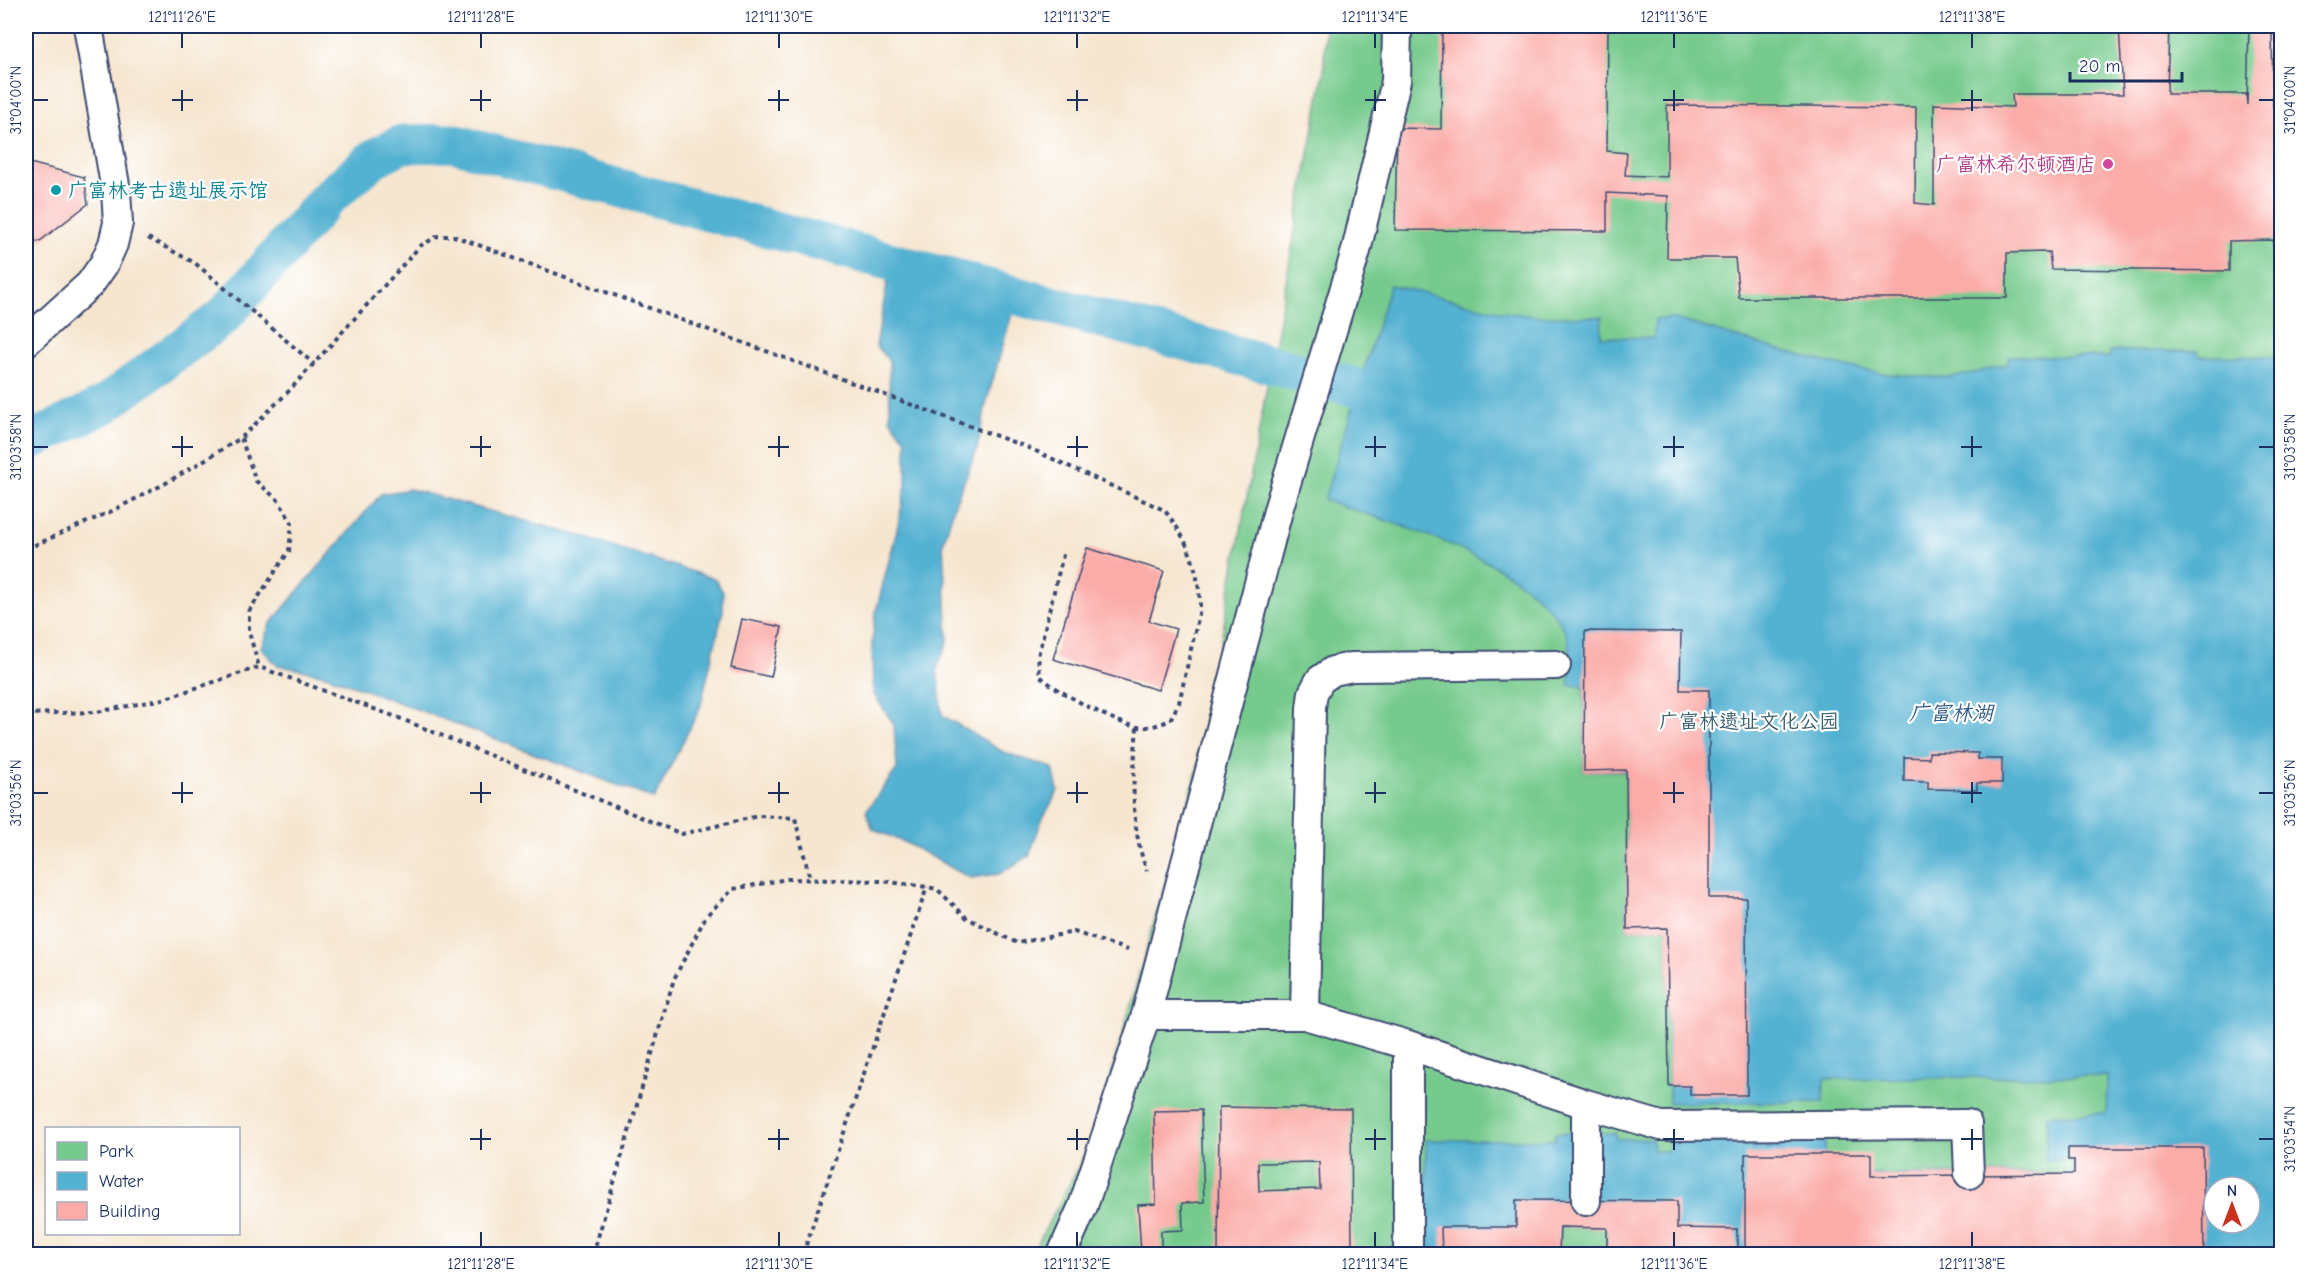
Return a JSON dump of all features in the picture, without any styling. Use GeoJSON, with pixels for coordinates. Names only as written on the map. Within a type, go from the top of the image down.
{"type":"FeatureCollection","features":[{"type":"Feature","properties":{"kind":"street"},"geometry":{"type":"LineString","coordinates":[[26,342],[90,284],[104,264],[113,244],[118,223],[116,191],[88,26]]}},
{"type":"Feature","properties":{"kind":"street"},"geometry":{"type":"LineString","coordinates":[[1062,1254],[1083,1206],[1146,1015],[1279,507],[1356,251],[1396,81],[1397,26]]}},
{"type":"Feature","properties":{"kind":"street"},"geometry":{"type":"LineString","coordinates":[[1305,1015],[1311,708],[1313,693],[1320,680],[1333,671],[1372,665],[1556,665]]}},
{"type":"Feature","properties":{"kind":"street"},"geometry":{"type":"LineString","coordinates":[[1146,1015],[1305,1015],[1408,1045],[1586,1104],[1661,1126],[1967,1124],[1969,1174]]}},
{"type":"Feature","properties":{"kind":"street"},"geometry":{"type":"LineString","coordinates":[[1408,1045],[1408,1254]]}},
{"type":"Feature","properties":{"kind":"street"},"geometry":{"type":"LineString","coordinates":[[1586,1104],[1586,1201]]}},
{"type":"Feature","properties":{"kind":"path"},"geometry":{"type":"LineString","coordinates":[[118,223],[195,263],[314,364]]}},
{"type":"Feature","properties":{"kind":"path"},"geometry":{"type":"LineString","coordinates":[[26,549],[112,512],[193,469],[241,438],[258,425],[420,246],[438,236],[454,236],[1029,448],[1164,510],[1175,521],[1190,553],[1197,579],[1200,609],[1179,703],[1170,720],[1150,727],[1137,727],[1118,721],[1053,686],[1038,670],[1038,656],[1064,551]]}},
{"type":"Feature","properties":{"kind":"path"},"geometry":{"type":"LineString","coordinates":[[241,438],[256,482],[278,500],[292,523],[289,551],[249,611],[249,632],[259,667]]}},
{"type":"Feature","properties":{"kind":"path"},"geometry":{"type":"LineString","coordinates":[[26,714],[97,712],[163,699],[259,667],[399,718],[682,834],[758,816],[795,818],[810,879]]}},
{"type":"Feature","properties":{"kind":"path"},"geometry":{"type":"LineString","coordinates":[[1137,727],[1133,775],[1138,842],[1148,872],[1175,905]]}},
{"type":"Feature","properties":{"kind":"path"},"geometry":{"type":"LineString","coordinates":[[593,1254],[674,979],[706,916],[733,889],[786,879],[882,881],[937,889],[967,918],[1017,943],[1074,932],[1161,960]]}},
{"type":"Feature","properties":{"kind":"path"},"geometry":{"type":"LineString","coordinates":[[803,1254],[927,888]]}},
{"type":"Feature","properties":{"kind":"green space","name":"广富林遗址文化公园"},"geometry":{"type":"Polygon","coordinates":[[[1325,26],[2281,26],[2281,1254],[1032,1254],[1092,1141],[1198,767],[1324,71],[1325,26]]]}},
{"type":"Feature","properties":{"kind":"water"},"geometry":{"type":"Polygon","coordinates":[[[891,262],[1017,296],[986,404],[977,450],[956,501],[943,543],[948,641],[937,668],[942,715],[1003,752],[1053,768],[1058,791],[1042,820],[1029,856],[999,874],[970,878],[908,844],[873,829],[866,811],[897,769],[894,725],[873,693],[872,643],[876,611],[906,485],[906,440],[890,419],[889,361],[876,346],[891,262]]]}},
{"type":"Feature","properties":{"kind":"water","name":"广富林湖"},"geometry":{"type":"Polygon","coordinates":[[[1390,285],[1502,312],[1533,316],[1602,317],[1601,337],[1654,338],[1655,319],[1675,319],[1846,367],[1916,377],[1971,374],[2008,364],[2009,356],[2110,357],[2110,351],[2198,351],[2199,356],[2281,357],[2281,1254],[1607,1254],[1607,1228],[1560,1227],[1559,1254],[1426,1254],[1426,1140],[1555,1140],[1555,1133],[1615,1133],[1616,1139],[1652,1139],[1653,1151],[1669,1151],[1670,1139],[1825,1138],[1825,1175],[2073,1174],[2074,1160],[2046,1160],[2047,1115],[2106,1113],[2107,1076],[1824,1079],[1823,1102],[1669,1103],[1667,928],[1627,929],[1626,771],[1584,771],[1584,686],[1569,685],[1570,650],[1565,631],[1546,605],[1521,583],[1491,564],[1422,533],[1324,500],[1390,285]]]}},
{"type":"Feature","properties":{"kind":"water"},"geometry":{"type":"Polygon","coordinates":[[[410,489],[581,536],[715,579],[723,592],[723,611],[700,708],[654,799],[326,675],[277,665],[261,648],[270,624],[381,494],[410,489]]]}},
{"type":"Feature","properties":{"kind":"building","name":"广富林希尔顿酒店"},"geometry":{"type":"Polygon","coordinates":[[[1442,26],[1608,26],[1607,151],[1627,153],[1625,175],[1667,177],[1667,105],[1916,107],[1915,203],[1934,205],[1934,104],[2013,107],[2012,94],[2123,94],[2119,26],[2169,26],[2167,94],[2246,94],[2247,105],[2249,26],[2272,26],[2273,107],[2282,107],[2282,294],[2277,294],[2273,240],[2229,241],[2229,271],[2051,269],[2049,252],[2007,253],[2007,298],[1739,298],[1735,258],[1667,258],[1668,196],[1607,193],[1607,231],[1395,230],[1397,128],[1441,129],[1442,26]]]}},
{"type":"Feature","properties":{"kind":"building","name":"广富林考古遗址展示馆"},"geometry":{"type":"Polygon","coordinates":[[[26,162],[84,177],[88,204],[40,241],[26,242],[26,162]]]}},
{"type":"Feature","properties":{"kind":"building"},"geometry":{"type":"Polygon","coordinates":[[[1087,548],[1164,571],[1149,621],[1176,629],[1158,690],[1053,659],[1087,548]]]}},
{"type":"Feature","properties":{"kind":"building"},"geometry":{"type":"Polygon","coordinates":[[[742,619],[782,627],[771,677],[731,668],[742,619]]]}},
{"type":"Feature","properties":{"kind":"building"},"geometry":{"type":"Polygon","coordinates":[[[1585,631],[1681,632],[1680,690],[1709,690],[1709,898],[1746,898],[1747,1095],[1690,1095],[1690,1086],[1669,1086],[1667,928],[1627,929],[1626,770],[1584,771],[1585,631]]]}},
{"type":"Feature","properties":{"kind":"building"},"geometry":{"type":"Polygon","coordinates":[[[1929,752],[1978,753],[1978,759],[2002,759],[2002,783],[1977,783],[1977,790],[1928,789],[1928,782],[1904,781],[1904,757],[1929,758],[1929,752]]]}},
{"type":"Feature","properties":{"kind":"building"},"geometry":{"type":"Polygon","coordinates":[[[1219,1107],[1351,1109],[1352,1254],[1319,1254],[1319,1252],[1218,1254],[1219,1107]],[[1319,1162],[1258,1163],[1259,1191],[1320,1189],[1319,1162]]]}},
{"type":"Feature","properties":{"kind":"building"},"geometry":{"type":"Polygon","coordinates":[[[1201,1110],[1204,1202],[1182,1203],[1183,1230],[1161,1231],[1161,1250],[1186,1249],[1186,1254],[1141,1254],[1138,1205],[1156,1204],[1154,1111],[1201,1110]]]}},
{"type":"Feature","properties":{"kind":"building"},"geometry":{"type":"Polygon","coordinates":[[[2068,1148],[2203,1148],[2202,1235],[2204,1235],[2204,1254],[1607,1254],[1607,1228],[1560,1227],[1559,1254],[1442,1254],[1441,1227],[1516,1227],[1516,1200],[1677,1201],[1677,1228],[1737,1229],[1737,1249],[1745,1249],[1745,1154],[1871,1154],[1871,1176],[2074,1174],[2074,1160],[2068,1160],[2068,1148]]]}},
{"type":"Feature","properties":{"kind":"waterway"},"geometry":{"type":"LineString","coordinates":[[26,443],[104,405],[223,317],[329,197],[374,158],[402,144],[453,143],[1409,402]]}},
{"type":"Feature","properties":{"kind":"place","name":"广富林希尔顿酒店"},"geometry":{"type":"Point","coordinates":[2108,164]}},
{"type":"Feature","properties":{"kind":"place","name":"广富林考古遗址展示馆"},"geometry":{"type":"Point","coordinates":[56,190]}}]}
